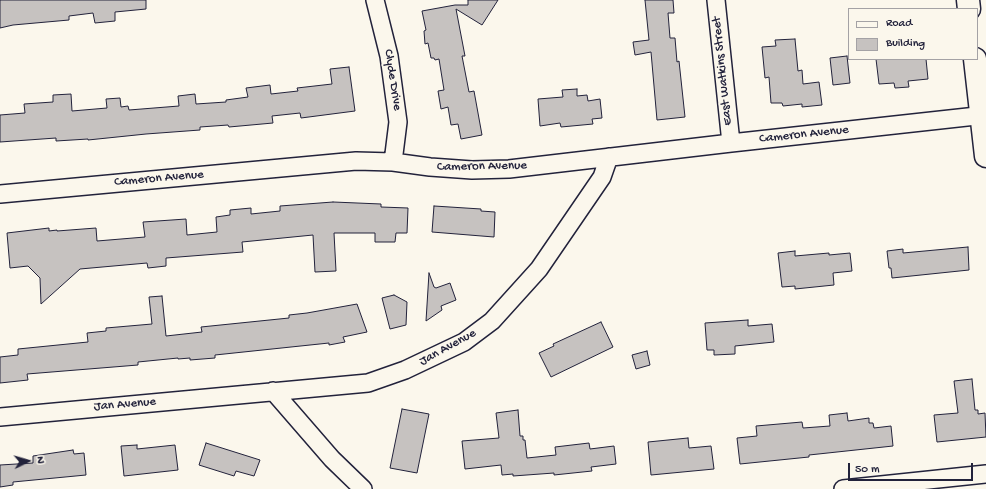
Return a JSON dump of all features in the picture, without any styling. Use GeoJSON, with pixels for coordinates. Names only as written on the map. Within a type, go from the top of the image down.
{"type":"FeatureCollection","features":[{"type":"Feature","properties":{"kind":"street","name":"Clyde Drive"},"geometry":{"type":"LineString","coordinates":[[375,0],[389,56],[398,122],[393,162]]}},
{"type":"Feature","properties":{"kind":"street","name":"East Watkins Street"},"geometry":{"type":"LineString","coordinates":[[716,0],[731,143]]}},
{"type":"Feature","properties":{"kind":"street"},"geometry":{"type":"LineString","coordinates":[[975,60],[984,115],[986,156]]}},
{"type":"Feature","properties":{"kind":"street","name":"Cameron Avenue"},"geometry":{"type":"LineString","coordinates":[[0,194],[356,161],[393,162],[430,167],[472,170],[508,169],[984,115]]}},
{"type":"Feature","properties":{"kind":"street","name":"Jan Avenue"},"geometry":{"type":"LineString","coordinates":[[0,417],[368,383],[405,370],[464,342],[492,321],[539,269],[602,177],[609,157]]}},
{"type":"Feature","properties":{"kind":"street"},"geometry":{"type":"LineString","coordinates":[[273,391],[332,459],[363,489]]}},
{"type":"Feature","properties":{"kind":"street"},"geometry":{"type":"LineString","coordinates":[[843,489],[986,474]]}},
{"type":"Feature","properties":{"kind":"building"},"geometry":{"type":"Polygon","coordinates":[[[0,0],[146,0],[146,9],[115,12],[115,21],[95,23],[93,13],[69,16],[69,20],[13,25],[0,28],[0,0]]]}},
{"type":"Feature","properties":{"kind":"building"},"geometry":{"type":"Polygon","coordinates":[[[468,0],[498,0],[482,25],[456,9],[465,56],[462,56],[469,92],[474,91],[482,135],[461,139],[458,124],[451,125],[448,107],[441,109],[438,91],[444,90],[439,59],[435,60],[434,58],[431,58],[428,43],[425,44],[424,31],[426,30],[422,11],[455,5],[468,5],[468,0]]]}},
{"type":"Feature","properties":{"kind":"building"},"geometry":{"type":"Polygon","coordinates":[[[645,0],[673,0],[674,13],[668,13],[670,38],[675,38],[685,117],[657,120],[651,52],[635,55],[633,42],[649,40],[645,0]]]}},
{"type":"Feature","properties":{"kind":"building"},"geometry":{"type":"Polygon","coordinates":[[[795,39],[798,71],[802,70],[803,84],[819,82],[822,105],[802,107],[802,104],[783,106],[782,103],[771,103],[769,77],[765,78],[762,47],[776,46],[775,40],[795,39]]]}},
{"type":"Feature","properties":{"kind":"building"},"geometry":{"type":"Polygon","coordinates":[[[847,56],[850,83],[833,85],[830,58],[847,56]]]}},
{"type":"Feature","properties":{"kind":"building"},"geometry":{"type":"Polygon","coordinates":[[[876,60],[926,60],[928,79],[908,81],[909,87],[895,88],[894,83],[879,84],[876,60]]]}},
{"type":"Feature","properties":{"kind":"building"},"geometry":{"type":"Polygon","coordinates":[[[349,67],[355,111],[301,118],[300,113],[272,116],[273,123],[229,127],[228,125],[200,127],[200,130],[88,140],[56,141],[56,138],[0,142],[0,115],[25,113],[24,104],[53,102],[53,95],[71,94],[72,111],[107,108],[106,99],[120,98],[121,107],[128,106],[129,110],[179,106],[178,96],[195,94],[196,104],[226,102],[226,100],[248,97],[246,88],[270,85],[271,94],[298,91],[297,88],[332,84],[330,69],[349,67]]]}},
{"type":"Feature","properties":{"kind":"building"},"geometry":{"type":"Polygon","coordinates":[[[577,89],[577,96],[587,95],[588,101],[600,99],[602,118],[592,119],[593,124],[561,127],[560,123],[540,126],[538,99],[563,97],[562,90],[577,89]]]}},
{"type":"Feature","properties":{"kind":"building"},"geometry":{"type":"Polygon","coordinates":[[[333,202],[381,204],[381,207],[408,208],[407,233],[396,233],[395,242],[375,242],[375,233],[334,233],[336,271],[315,272],[313,235],[242,242],[243,252],[166,258],[166,266],[148,268],[147,263],[80,269],[41,304],[40,278],[28,266],[10,268],[7,233],[49,228],[49,231],[96,228],[97,241],[145,237],[143,222],[186,219],[187,235],[217,232],[216,217],[230,215],[230,210],[251,208],[251,214],[280,211],[280,206],[333,202]]]}},
{"type":"Feature","properties":{"kind":"building"},"geometry":{"type":"Polygon","coordinates":[[[434,206],[481,209],[481,211],[495,212],[494,237],[432,232],[434,206]]]}},
{"type":"Feature","properties":{"kind":"building"},"geometry":{"type":"Polygon","coordinates":[[[968,247],[969,270],[892,278],[887,251],[903,249],[903,253],[968,247]]]}},
{"type":"Feature","properties":{"kind":"building"},"geometry":{"type":"Polygon","coordinates":[[[795,251],[795,256],[850,253],[852,271],[833,273],[834,285],[795,289],[795,286],[782,287],[778,253],[795,251]]]}},
{"type":"Feature","properties":{"kind":"building"},"geometry":{"type":"Polygon","coordinates":[[[429,273],[434,287],[436,288],[450,283],[456,300],[441,306],[442,310],[426,321],[429,273]]]}},
{"type":"Feature","properties":{"kind":"building"},"geometry":{"type":"Polygon","coordinates":[[[394,295],[407,302],[406,325],[390,329],[382,298],[394,295]]]}},
{"type":"Feature","properties":{"kind":"building"},"geometry":{"type":"Polygon","coordinates":[[[162,296],[166,336],[202,332],[201,327],[289,318],[289,315],[357,304],[367,332],[343,337],[345,342],[329,345],[329,343],[215,355],[215,358],[190,360],[190,358],[178,358],[138,362],[138,365],[27,374],[28,380],[0,383],[0,357],[18,355],[18,349],[88,342],[87,333],[106,331],[106,328],[152,324],[149,297],[162,296]]]}},
{"type":"Feature","properties":{"kind":"building"},"geometry":{"type":"Polygon","coordinates":[[[748,320],[748,326],[772,324],[774,342],[735,346],[735,354],[714,355],[714,350],[707,350],[705,323],[748,320]]]}},
{"type":"Feature","properties":{"kind":"building"},"geometry":{"type":"Polygon","coordinates":[[[601,322],[613,347],[551,377],[539,353],[554,346],[553,344],[601,322]]]}},
{"type":"Feature","properties":{"kind":"building"},"geometry":{"type":"Polygon","coordinates":[[[647,351],[650,365],[636,369],[632,355],[647,351]]]}},
{"type":"Feature","properties":{"kind":"building"},"geometry":{"type":"Polygon","coordinates":[[[972,379],[975,410],[978,410],[978,414],[985,413],[986,437],[937,442],[934,415],[958,413],[954,381],[972,379]]]}},
{"type":"Feature","properties":{"kind":"building"},"geometry":{"type":"Polygon","coordinates":[[[402,409],[429,414],[417,473],[390,468],[402,409]]]}},
{"type":"Feature","properties":{"kind":"building"},"geometry":{"type":"Polygon","coordinates":[[[518,410],[520,436],[523,436],[523,440],[525,440],[527,458],[556,455],[555,447],[589,443],[590,449],[614,446],[616,464],[591,467],[592,471],[554,475],[554,473],[513,476],[513,474],[502,475],[501,465],[465,469],[462,441],[499,438],[496,413],[518,410]]]}},
{"type":"Feature","properties":{"kind":"building"},"geometry":{"type":"Polygon","coordinates":[[[847,413],[848,421],[869,418],[869,423],[873,423],[874,428],[891,426],[893,446],[740,464],[737,438],[757,436],[756,426],[802,422],[803,428],[830,426],[829,415],[847,413]]]}},
{"type":"Feature","properties":{"kind":"building"},"geometry":{"type":"Polygon","coordinates":[[[688,438],[689,448],[711,446],[714,469],[651,475],[648,442],[688,438]]]}},
{"type":"Feature","properties":{"kind":"building"},"geometry":{"type":"Polygon","coordinates":[[[206,443],[260,460],[254,476],[236,471],[234,476],[199,465],[206,443]]]}},
{"type":"Feature","properties":{"kind":"building"},"geometry":{"type":"Polygon","coordinates":[[[137,445],[137,449],[175,445],[178,470],[124,476],[121,446],[137,445]]]}},
{"type":"Feature","properties":{"kind":"building"},"geometry":{"type":"Polygon","coordinates":[[[73,450],[74,454],[84,453],[86,475],[13,482],[13,485],[0,487],[0,465],[33,463],[33,456],[73,450]]]}}]}
